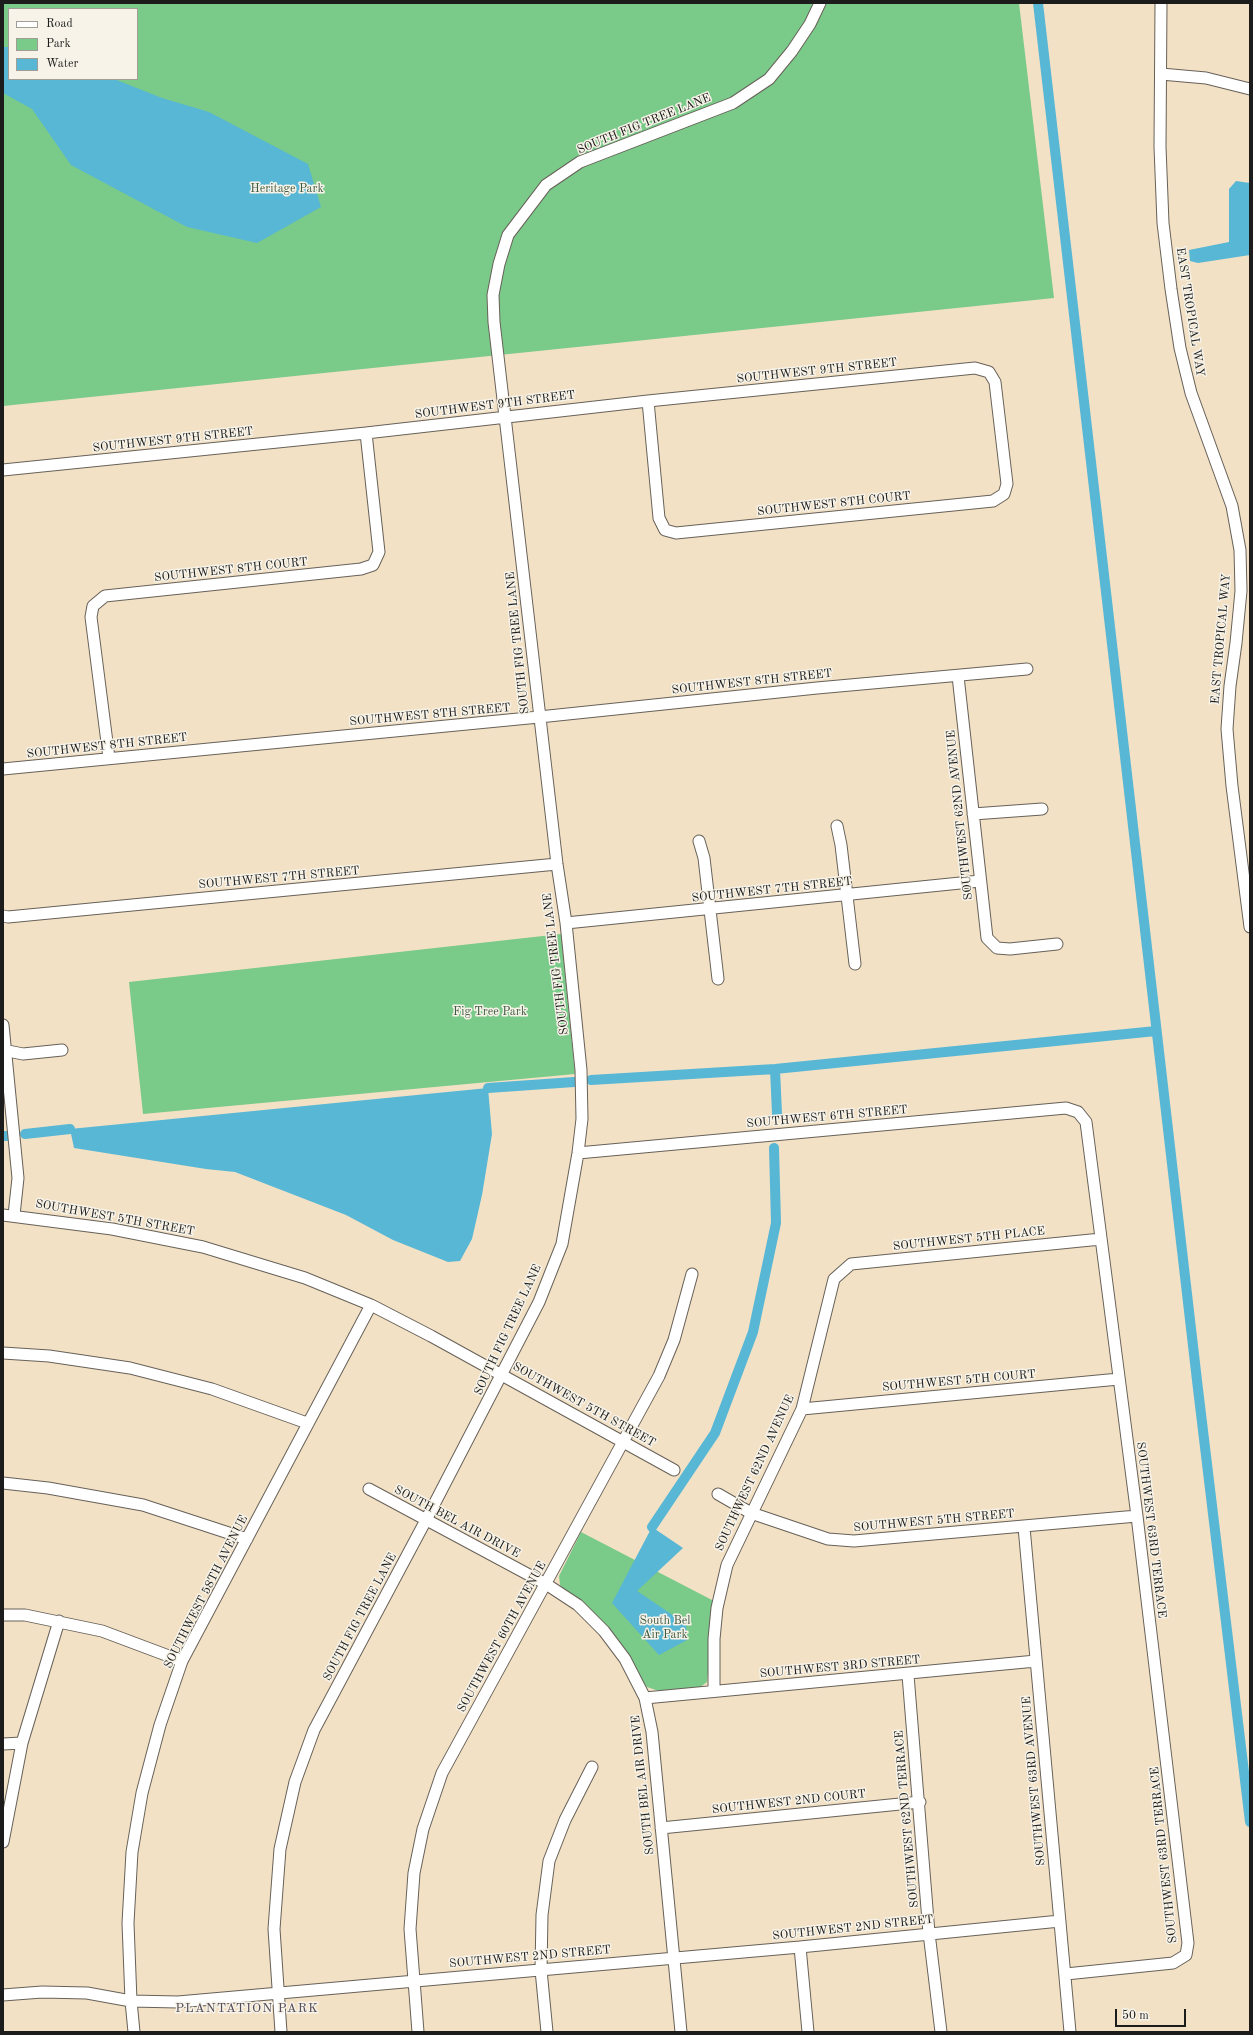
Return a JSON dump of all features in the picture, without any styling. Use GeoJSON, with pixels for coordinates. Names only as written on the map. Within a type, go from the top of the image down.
{"type":"FeatureCollection","features":[{"type":"Feature","properties":{"kind":"street","name":"SOUTH FIG TREE LANE"},"geometry":{"type":"LineString","coordinates":[[281,2032],[274,1928],[280,1849],[294,1782],[314,1730],[503,1374],[539,1302],[562,1244],[578,1153],[582,1119],[581,1070],[566,923],[557,864],[539,717],[494,322],[493,295],[499,264],[508,235],[546,185],[580,162],[733,103],[769,79],[792,51],[810,24],[820,3]]}},
{"type":"Feature","properties":{"kind":"street","name":"EAST TROPICAL WAY"},"geometry":{"type":"LineString","coordinates":[[1161,3],[1160,147],[1163,223],[1180,348],[1191,393],[1232,506],[1240,550],[1241,591],[1230,686],[1227,729],[1232,786],[1250,927]]}},
{"type":"Feature","properties":{"kind":"street"},"geometry":{"type":"LineString","coordinates":[[1161,74],[1206,78],[1250,89]]}},
{"type":"Feature","properties":{"kind":"street","name":"SOUTHWEST 9TH STREET"},"geometry":{"type":"LineString","coordinates":[[3,470],[366,433],[648,401],[975,368],[989,372],[995,382],[1007,484],[1004,494]]}},
{"type":"Feature","properties":{"kind":"street","name":"SOUTHWEST 8TH COURT"},"geometry":{"type":"LineString","coordinates":[[648,401],[659,518],[666,530],[676,533],[993,502],[1004,494]]}},
{"type":"Feature","properties":{"kind":"street","name":"SOUTHWEST 8TH COURT"},"geometry":{"type":"LineString","coordinates":[[109,758],[91,617],[93,606],[105,596],[361,569],[373,564],[379,552],[366,433]]}},
{"type":"Feature","properties":{"kind":"street","name":"SOUTHWEST 8TH STREET"},"geometry":{"type":"LineString","coordinates":[[3,769],[539,717],[818,688],[1026,669]]}},
{"type":"Feature","properties":{"kind":"street","name":"SOUTHWEST 62ND AVENUE"},"geometry":{"type":"LineString","coordinates":[[958,676],[987,938],[997,948],[1010,949],[1057,944]]}},
{"type":"Feature","properties":{"kind":"street"},"geometry":{"type":"LineString","coordinates":[[973,814],[1042,808]]}},
{"type":"Feature","properties":{"kind":"street"},"geometry":{"type":"LineString","coordinates":[[837,826],[841,845],[855,964]]}},
{"type":"Feature","properties":{"kind":"street"},"geometry":{"type":"LineString","coordinates":[[699,841],[704,858],[718,979]]}},
{"type":"Feature","properties":{"kind":"street","name":"SOUTHWEST 7TH STREET"},"geometry":{"type":"LineString","coordinates":[[3,916],[16,916],[557,864]]}},
{"type":"Feature","properties":{"kind":"street","name":"SOUTHWEST 7TH STREET"},"geometry":{"type":"LineString","coordinates":[[566,923],[709,910],[980,881]]}},
{"type":"Feature","properties":{"kind":"street"},"geometry":{"type":"LineString","coordinates":[[3,1025],[18,1178],[14,1215]]}},
{"type":"Feature","properties":{"kind":"street"},"geometry":{"type":"LineString","coordinates":[[5,1050],[23,1054],[62,1050]]}},
{"type":"Feature","properties":{"kind":"street","name":"SOUTHWEST 6TH STREET"},"geometry":{"type":"LineString","coordinates":[[578,1153],[1066,1108],[1078,1112]]}},
{"type":"Feature","properties":{"kind":"street","name":"SOUTHWEST 63RD TERRACE"},"geometry":{"type":"LineString","coordinates":[[1066,1974],[1173,1963],[1186,1955],[1188,1943],[1137,1516],[1086,1122],[1078,1112]]}},
{"type":"Feature","properties":{"kind":"street","name":"SOUTHWEST 5TH STREET"},"geometry":{"type":"LineString","coordinates":[[3,1215],[14,1215],[112,1229],[203,1246],[305,1278],[371,1305],[503,1374],[674,1470]]}},
{"type":"Feature","properties":{"kind":"street","name":"SOUTHWEST 5TH PLACE"},"geometry":{"type":"LineString","coordinates":[[842,1270],[851,1264],[1101,1239]]}},
{"type":"Feature","properties":{"kind":"street","name":"SOUTHWEST 62ND AVENUE"},"geometry":{"type":"LineString","coordinates":[[714,1691],[714,1639],[717,1608],[727,1565],[802,1409],[834,1279],[842,1270]]}},
{"type":"Feature","properties":{"kind":"street","name":"SOUTHWEST 60TH AVENUE"},"geometry":{"type":"LineString","coordinates":[[418,2032],[410,1929],[414,1873],[423,1829],[440,1780],[659,1376],[674,1340],[692,1274]]}},
{"type":"Feature","properties":{"kind":"street","name":"SOUTHWEST 58TH AVENUE"},"geometry":{"type":"LineString","coordinates":[[134,2032],[131,2001],[128,1923],[132,1852],[142,1793],[160,1725],[182,1661],[371,1305]]}},
{"type":"Feature","properties":{"kind":"street"},"geometry":{"type":"LineString","coordinates":[[3,1353],[48,1356],[130,1368],[212,1389],[308,1423]]}},
{"type":"Feature","properties":{"kind":"street","name":"SOUTHWEST 5TH COURT"},"geometry":{"type":"LineString","coordinates":[[802,1409],[1119,1379]]}},
{"type":"Feature","properties":{"kind":"street"},"geometry":{"type":"LineString","coordinates":[[3,1483],[48,1488],[143,1505],[247,1539]]}},
{"type":"Feature","properties":{"kind":"street","name":"SOUTH BEL AIR DRIVE"},"geometry":{"type":"LineString","coordinates":[[369,1490],[546,1584],[578,1605],[604,1631],[625,1659],[645,1698],[652,1732],[680,2032]]}},
{"type":"Feature","properties":{"kind":"street","name":"SOUTHWEST 5TH STREET"},"geometry":{"type":"LineString","coordinates":[[718,1494],[752,1513],[828,1538],[854,1541],[1137,1516]]}},
{"type":"Feature","properties":{"kind":"street","name":"SOUTHWEST 63RD AVENUE"},"geometry":{"type":"LineString","coordinates":[[1024,1527],[1066,1974],[1070,2032]]}},
{"type":"Feature","properties":{"kind":"street"},"geometry":{"type":"LineString","coordinates":[[3,1615],[25,1615],[102,1631],[182,1661]]}},
{"type":"Feature","properties":{"kind":"street"},"geometry":{"type":"LineString","coordinates":[[3,1842],[22,1743],[59,1621]]}},
{"type":"Feature","properties":{"kind":"street","name":"SOUTHWEST 3RD STREET"},"geometry":{"type":"LineString","coordinates":[[645,1698],[908,1675],[1036,1661]]}},
{"type":"Feature","properties":{"kind":"street","name":"SOUTHWEST 62ND TERRACE"},"geometry":{"type":"LineString","coordinates":[[908,1675],[920,1802],[929,1933],[941,2032]]}},
{"type":"Feature","properties":{"kind":"street"},"geometry":{"type":"LineString","coordinates":[[3,1744],[22,1743]]}},
{"type":"Feature","properties":{"kind":"street"},"geometry":{"type":"LineString","coordinates":[[547,2032],[541,1970],[542,1915],[549,1861],[565,1820],[592,1767]]}},
{"type":"Feature","properties":{"kind":"street","name":"SOUTHWEST 2ND COURT"},"geometry":{"type":"LineString","coordinates":[[661,1828],[920,1802]]}},
{"type":"Feature","properties":{"kind":"street","name":"SOUTHWEST 2ND STREET"},"geometry":{"type":"LineString","coordinates":[[3,1995],[42,1992],[87,1993],[131,2001],[178,2002],[672,1957],[800,1947],[1060,1921]]}},
{"type":"Feature","properties":{"kind":"street"},"geometry":{"type":"LineString","coordinates":[[800,1947],[808,2032]]}},
{"type":"Feature","properties":{"kind":"green space","name":"Heritage Park"},"geometry":{"type":"Polygon","coordinates":[[[3,3],[1019,3],[1054,298],[3,406],[3,3]]]}},
{"type":"Feature","properties":{"kind":"green space","name":"Fig Tree Park"},"geometry":{"type":"Polygon","coordinates":[[[561,934],[575,1074],[143,1114],[129,982],[561,934]]]}},
{"type":"Feature","properties":{"kind":"green space","name":"South Bel Air Park"},"geometry":{"type":"Polygon","coordinates":[[[581,1532],[712,1600],[715,1604],[707,1682],[699,1688],[659,1691],[647,1687],[560,1585],[559,1576],[581,1532]]]}},
{"type":"Feature","properties":{"kind":"water"},"geometry":{"type":"Polygon","coordinates":[[[3,47],[8,47],[8,80],[117,80],[162,98],[209,112],[308,164],[321,207],[257,243],[187,227],[71,165],[32,109],[3,93],[3,47]]]}},
{"type":"Feature","properties":{"kind":"water"},"geometry":{"type":"Polygon","coordinates":[[[1236,181],[1250,183],[1250,255],[1198,263],[1190,261],[1189,250],[1229,242],[1229,189],[1236,181]]]}},
{"type":"Feature","properties":{"kind":"water"},"geometry":{"type":"Polygon","coordinates":[[[488,1088],[492,1134],[482,1195],[472,1239],[460,1261],[448,1262],[393,1240],[346,1215],[235,1172],[206,1169],[74,1148],[70,1129],[488,1088]]]}},
{"type":"Feature","properties":{"kind":"water"},"geometry":{"type":"Polygon","coordinates":[[[652,1527],[683,1548],[637,1591],[686,1624],[687,1640],[659,1655],[612,1603],[652,1527]]]}},
{"type":"Feature","properties":{"kind":"waterway"},"geometry":{"type":"LineString","coordinates":[[1038,3],[1198,1389],[1250,1822]]}},
{"type":"Feature","properties":{"kind":"waterway"},"geometry":{"type":"LineString","coordinates":[[591,1080],[775,1069],[1156,1031]]}},
{"type":"Feature","properties":{"kind":"waterway"},"geometry":{"type":"LineString","coordinates":[[775,1069],[777,1114]]}},
{"type":"Feature","properties":{"kind":"waterway"},"geometry":{"type":"LineString","coordinates":[[488,1088],[574,1082]]}},
{"type":"Feature","properties":{"kind":"waterway"},"geometry":{"type":"LineString","coordinates":[[25,1134],[70,1129]]}},
{"type":"Feature","properties":{"kind":"waterway"},"geometry":{"type":"LineString","coordinates":[[652,1527],[715,1433],[753,1332],[776,1223],[774,1148]]}},
{"type":"Feature","properties":{"kind":"district","name":"PLANTATION PARK"},"geometry":{"type":"Point","coordinates":[247,2009]}}]}
